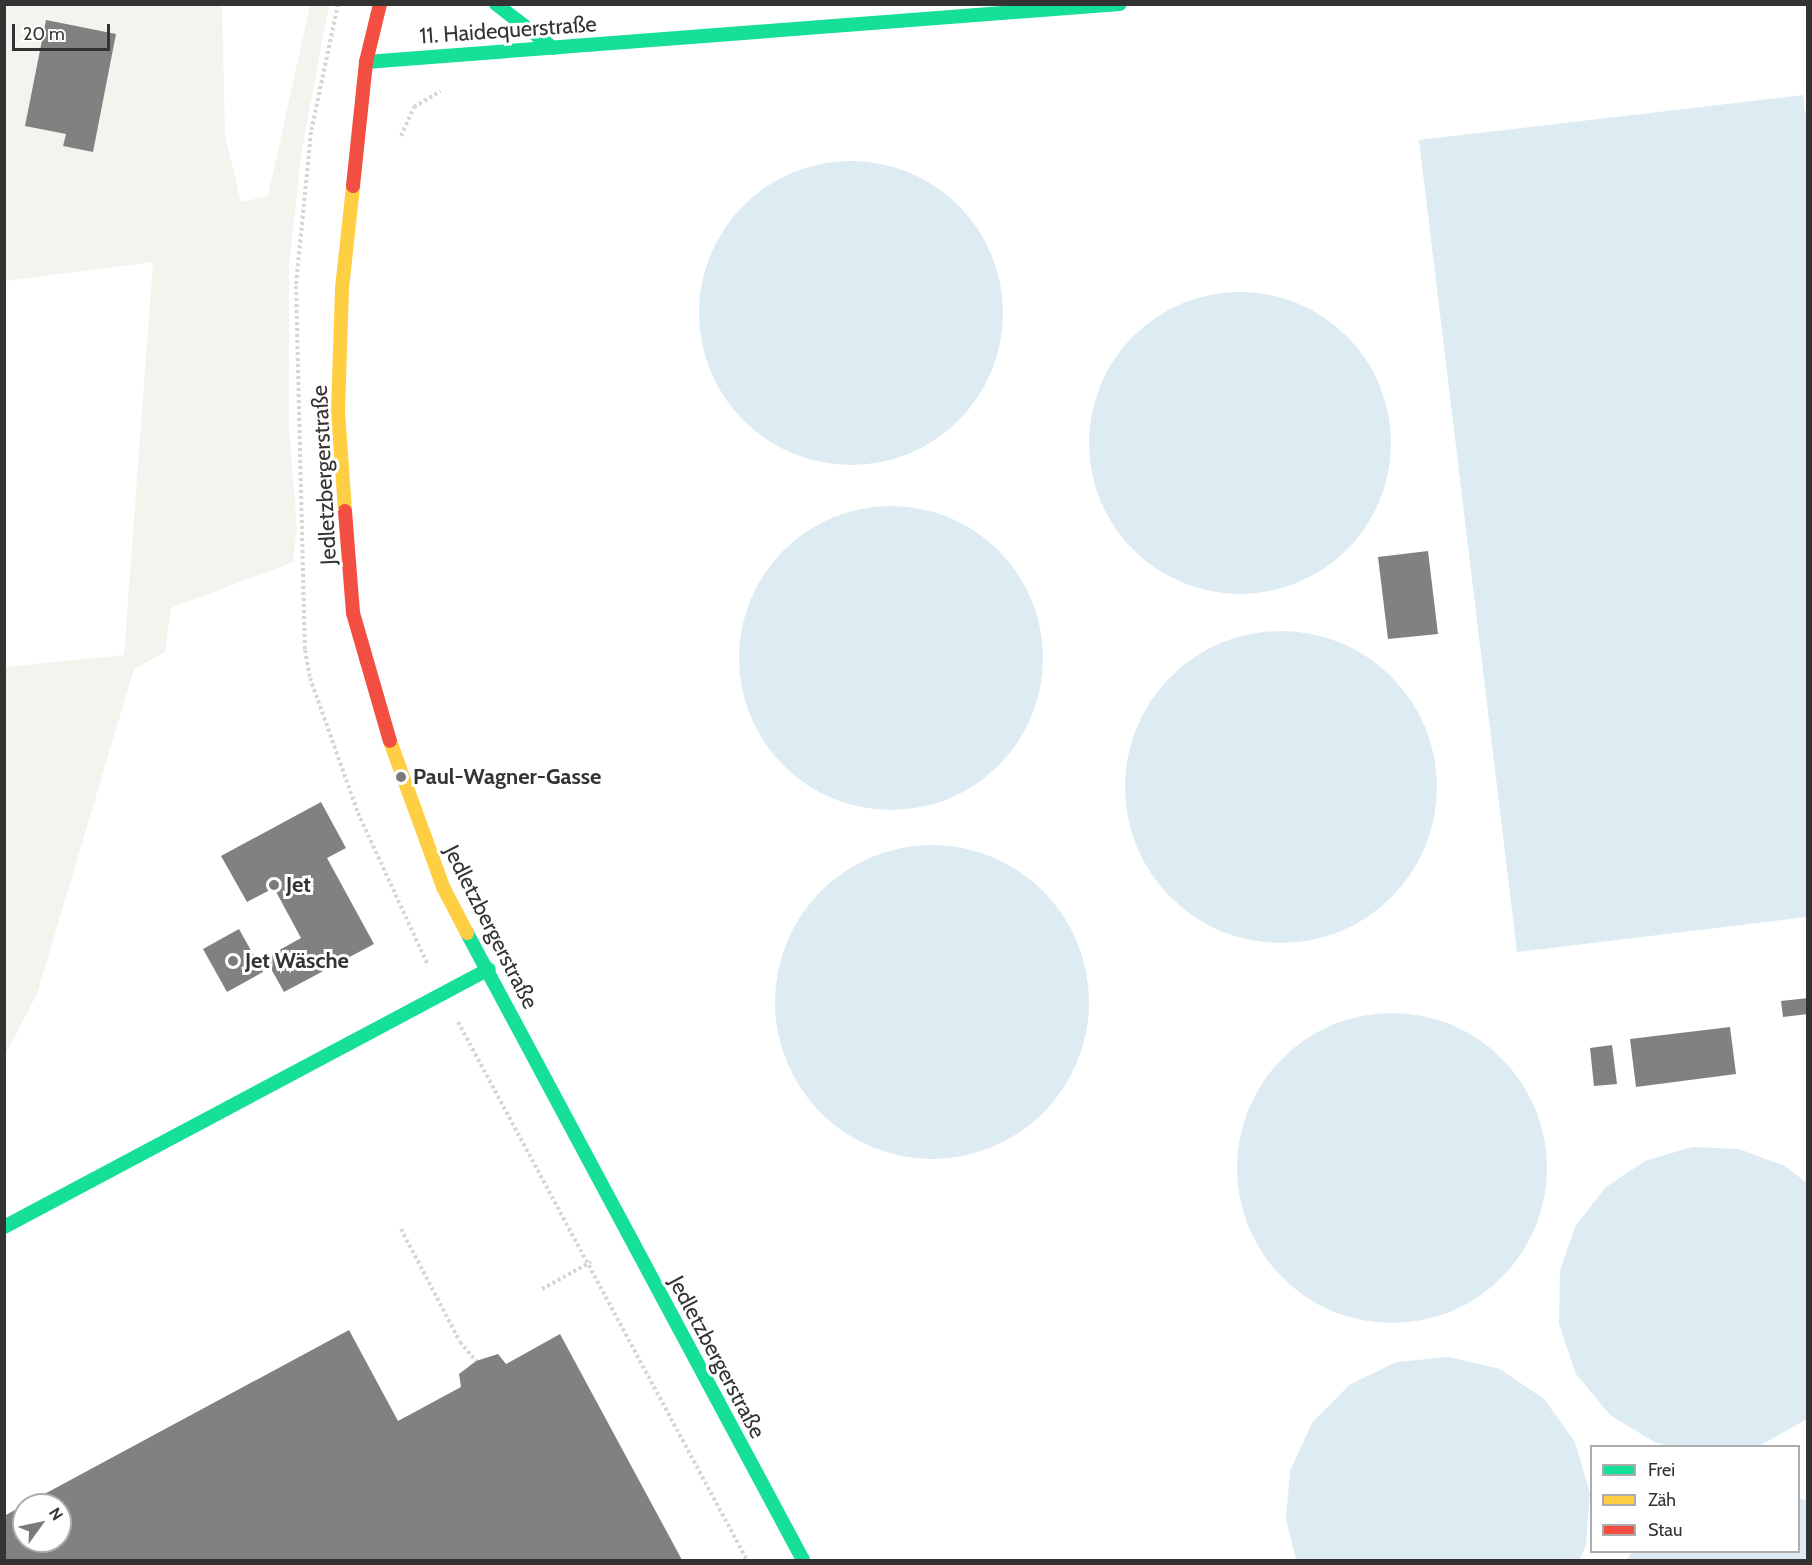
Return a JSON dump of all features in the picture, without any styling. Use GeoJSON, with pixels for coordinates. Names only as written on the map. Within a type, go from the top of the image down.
{"type":"FeatureCollection","features":[{"type":"Feature","properties":{"kind":"main road","name":"Jedletzbergerstraße"},"geometry":{"type":"LineString","coordinates":[[380,4],[366,62],[342,288],[338,410],[353,613],[401,777],[434,867],[802,1560]]}},
{"type":"Feature","properties":{"kind":"main road"},"geometry":{"type":"LineString","coordinates":[[496,4],[553,48]]}},
{"type":"Feature","properties":{"kind":"main road","name":"11. Haidequerstraße"},"geometry":{"type":"LineString","coordinates":[[366,62],[1120,4]]}},
{"type":"Feature","properties":{"kind":"main road"},"geometry":{"type":"LineString","coordinates":[[4,1227],[489,969]]}},
{"type":"Feature","properties":{"kind":"path"},"geometry":{"type":"LineString","coordinates":[[401,136],[414,107],[445,89]]}},
{"type":"Feature","properties":{"kind":"path"},"geometry":{"type":"LineString","coordinates":[[401,1229],[460,1342],[476,1361]]}},
{"type":"Feature","properties":{"kind":"path"},"geometry":{"type":"LineString","coordinates":[[542,1289],[591,1262]]}},
{"type":"Feature","properties":{"kind":"shaded area"},"geometry":{"type":"Polygon","coordinates":[[[5,5],[222,5],[225,135],[241,202],[268,196],[310,5],[329,5],[301,155],[289,266],[289,429],[297,527],[293,562],[171,608],[165,652],[134,669],[37,994],[5,1055],[5,667],[124,655],[153,262],[5,281],[5,5]]]}},
{"type":"Feature","properties":{"kind":"shaded area"},"geometry":{"type":"Polygon","coordinates":[[[1803,95],[1808,136],[1807,917],[1517,952],[1419,140],[1803,95]]]}},
{"type":"Feature","properties":{"kind":"shaded area"},"geometry":{"type":"Polygon","coordinates":[[[851,161],[881,164],[909,173],[935,187],[958,206],[977,229],[991,255],[1000,283],[1003,313],[1000,343],[991,371],[977,397],[958,420],[935,439],[909,453],[881,462],[851,465],[821,462],[793,453],[767,439],[744,420],[725,397],[711,371],[702,343],[699,313],[702,283],[711,255],[725,229],[744,206],[767,187],[793,173],[821,164],[851,161]]]}},
{"type":"Feature","properties":{"kind":"shaded area"},"geometry":{"type":"Polygon","coordinates":[[[1225,292],[1255,292],[1284,298],[1311,309],[1336,326],[1357,347],[1374,372],[1385,399],[1389,413],[1391,443],[1389,473],[1380,501],[1366,527],[1347,550],[1324,569],[1298,583],[1270,592],[1225,594],[1196,588],[1169,577],[1144,560],[1123,539],[1106,514],[1095,487],[1089,458],[1089,428],[1095,399],[1106,372],[1123,347],[1144,326],[1169,309],[1196,298],[1225,292]]]}},
{"type":"Feature","properties":{"kind":"shaded area"},"geometry":{"type":"Polygon","coordinates":[[[891,506],[921,509],[949,517],[976,532],[999,550],[1017,573],[1032,600],[1040,628],[1043,658],[1040,688],[1032,716],[1017,743],[999,766],[976,784],[949,799],[921,807],[891,810],[861,807],[833,799],[806,784],[783,766],[765,743],[750,716],[742,688],[739,658],[742,628],[750,600],[765,573],[783,550],[806,532],[833,517],[861,509],[891,506]]]}},
{"type":"Feature","properties":{"kind":"shaded area"},"geometry":{"type":"Polygon","coordinates":[[[1266,631],[1296,631],[1341,642],[1368,657],[1392,676],[1411,700],[1426,727],[1437,772],[1437,802],[1426,847],[1411,874],[1392,898],[1368,917],[1341,932],[1296,943],[1266,943],[1236,937],[1207,925],[1182,908],[1160,886],[1143,861],[1131,832],[1125,802],[1125,772],[1131,742],[1143,713],[1160,688],[1182,666],[1207,649],[1236,637],[1266,631]]]}},
{"type":"Feature","properties":{"kind":"shaded area"},"geometry":{"type":"Polygon","coordinates":[[[917,845],[947,845],[978,851],[1006,863],[1032,880],[1054,902],[1071,928],[1083,956],[1089,987],[1089,1017],[1083,1048],[1071,1076],[1054,1102],[1032,1124],[1006,1141],[978,1153],[947,1159],[917,1159],[886,1153],[858,1141],[832,1124],[810,1102],[793,1076],[781,1048],[775,1017],[775,987],[781,956],[793,928],[810,902],[832,880],[858,863],[886,851],[917,845]]]}},
{"type":"Feature","properties":{"kind":"shaded area"},"geometry":{"type":"Polygon","coordinates":[[[1392,1013],[1422,1016],[1451,1025],[1478,1039],[1502,1058],[1521,1082],[1535,1109],[1544,1138],[1547,1168],[1544,1198],[1535,1227],[1521,1254],[1502,1278],[1478,1297],[1451,1311],[1422,1320],[1392,1323],[1362,1320],[1333,1311],[1306,1297],[1282,1278],[1263,1254],[1249,1227],[1240,1198],[1237,1168],[1240,1138],[1249,1109],[1263,1082],[1282,1058],[1306,1039],[1333,1025],[1362,1016],[1392,1013]]]}},
{"type":"Feature","properties":{"kind":"shaded area"},"geometry":{"type":"Polygon","coordinates":[[[1692,1147],[1739,1149],[1785,1166],[1807,1183],[1807,1419],[1761,1445],[1656,1443],[1610,1415],[1576,1374],[1559,1324],[1560,1270],[1576,1225],[1606,1187],[1645,1161],[1692,1147]]]}},
{"type":"Feature","properties":{"kind":"shaded area"},"geometry":{"type":"Polygon","coordinates":[[[1449,1357],[1500,1369],[1544,1399],[1575,1442],[1590,1493],[1586,1545],[1580,1560],[1296,1560],[1286,1519],[1290,1471],[1312,1423],[1349,1385],[1396,1362],[1449,1357]]]}},
{"type":"Feature","properties":{"kind":"shaded area"},"geometry":{"type":"Polygon","coordinates":[[[1800,1498],[1807,1501],[1807,1560],[1626,1560],[1631,1553],[1800,1553],[1800,1498]]]}},
{"type":"Feature","properties":{"kind":"building"},"geometry":{"type":"Polygon","coordinates":[[[46,20],[116,34],[93,152],[63,146],[66,134],[25,126],[46,20]]]}},
{"type":"Feature","properties":{"kind":"building"},"geometry":{"type":"Polygon","coordinates":[[[1428,551],[1438,634],[1388,639],[1378,557],[1428,551]]]}},
{"type":"Feature","properties":{"kind":"building"},"geometry":{"type":"Polygon","coordinates":[[[321,802],[346,848],[327,858],[374,944],[284,992],[265,958],[301,938],[274,888],[247,902],[221,856],[321,802]]]}},
{"type":"Feature","properties":{"kind":"building","name":"Jet Wäsche"},"geometry":{"type":"Polygon","coordinates":[[[239,929],[263,972],[227,992],[203,949],[239,929]]]}},
{"type":"Feature","properties":{"kind":"building"},"geometry":{"type":"Polygon","coordinates":[[[1808,998],[1808,1014],[1783,1017],[1781,1001],[1808,998]]]}},
{"type":"Feature","properties":{"kind":"building"},"geometry":{"type":"Polygon","coordinates":[[[1730,1027],[1736,1074],[1636,1087],[1630,1039],[1730,1027]]]}},
{"type":"Feature","properties":{"kind":"building"},"geometry":{"type":"Polygon","coordinates":[[[1612,1045],[1617,1084],[1594,1086],[1590,1048],[1612,1045]]]}},
{"type":"Feature","properties":{"kind":"building"},"geometry":{"type":"Polygon","coordinates":[[[349,1330],[398,1421],[461,1387],[459,1374],[476,1361],[498,1354],[506,1364],[560,1334],[682,1560],[4,1560],[4,1516],[12,1512],[12,1553],[72,1553],[72,1493],[46,1493],[349,1330]]]}},
{"type":"Feature","properties":{"kind":"traffic: fast"},"geometry":{"type":"LineString","coordinates":[[496,4],[553,48]]}},
{"type":"Feature","properties":{"kind":"traffic: fast"},"geometry":{"type":"LineString","coordinates":[[366,62],[1120,4]]}},
{"type":"Feature","properties":{"kind":"traffic: fast"},"geometry":{"type":"LineString","coordinates":[[467,933],[803,1560]]}},
{"type":"Feature","properties":{"kind":"traffic: fast"},"geometry":{"type":"LineString","coordinates":[[4,1227],[489,969]]}},
{"type":"Feature","properties":{"kind":"traffic: slow"},"geometry":{"type":"LineString","coordinates":[[345,511],[338,410],[342,288],[353,186]]}},
{"type":"Feature","properties":{"kind":"traffic: slow"},"geometry":{"type":"LineString","coordinates":[[390,741],[443,887],[467,933]]}},
{"type":"Feature","properties":{"kind":"traffic: jam"},"geometry":{"type":"LineString","coordinates":[[353,186],[366,62],[380,4]]}},
{"type":"Feature","properties":{"kind":"traffic: jam"},"geometry":{"type":"LineString","coordinates":[[345,511],[353,613],[390,741]]}},
{"type":"Feature","properties":{"kind":"place","name":"Paul-Wagner-Gasse"},"geometry":{"type":"Point","coordinates":[401,777]}},
{"type":"Feature","properties":{"kind":"place","name":"Jet"},"geometry":{"type":"Point","coordinates":[274,885]}},
{"type":"Feature","properties":{"kind":"place","name":"Jet Wäsche"},"geometry":{"type":"Point","coordinates":[233,961]}}]}
